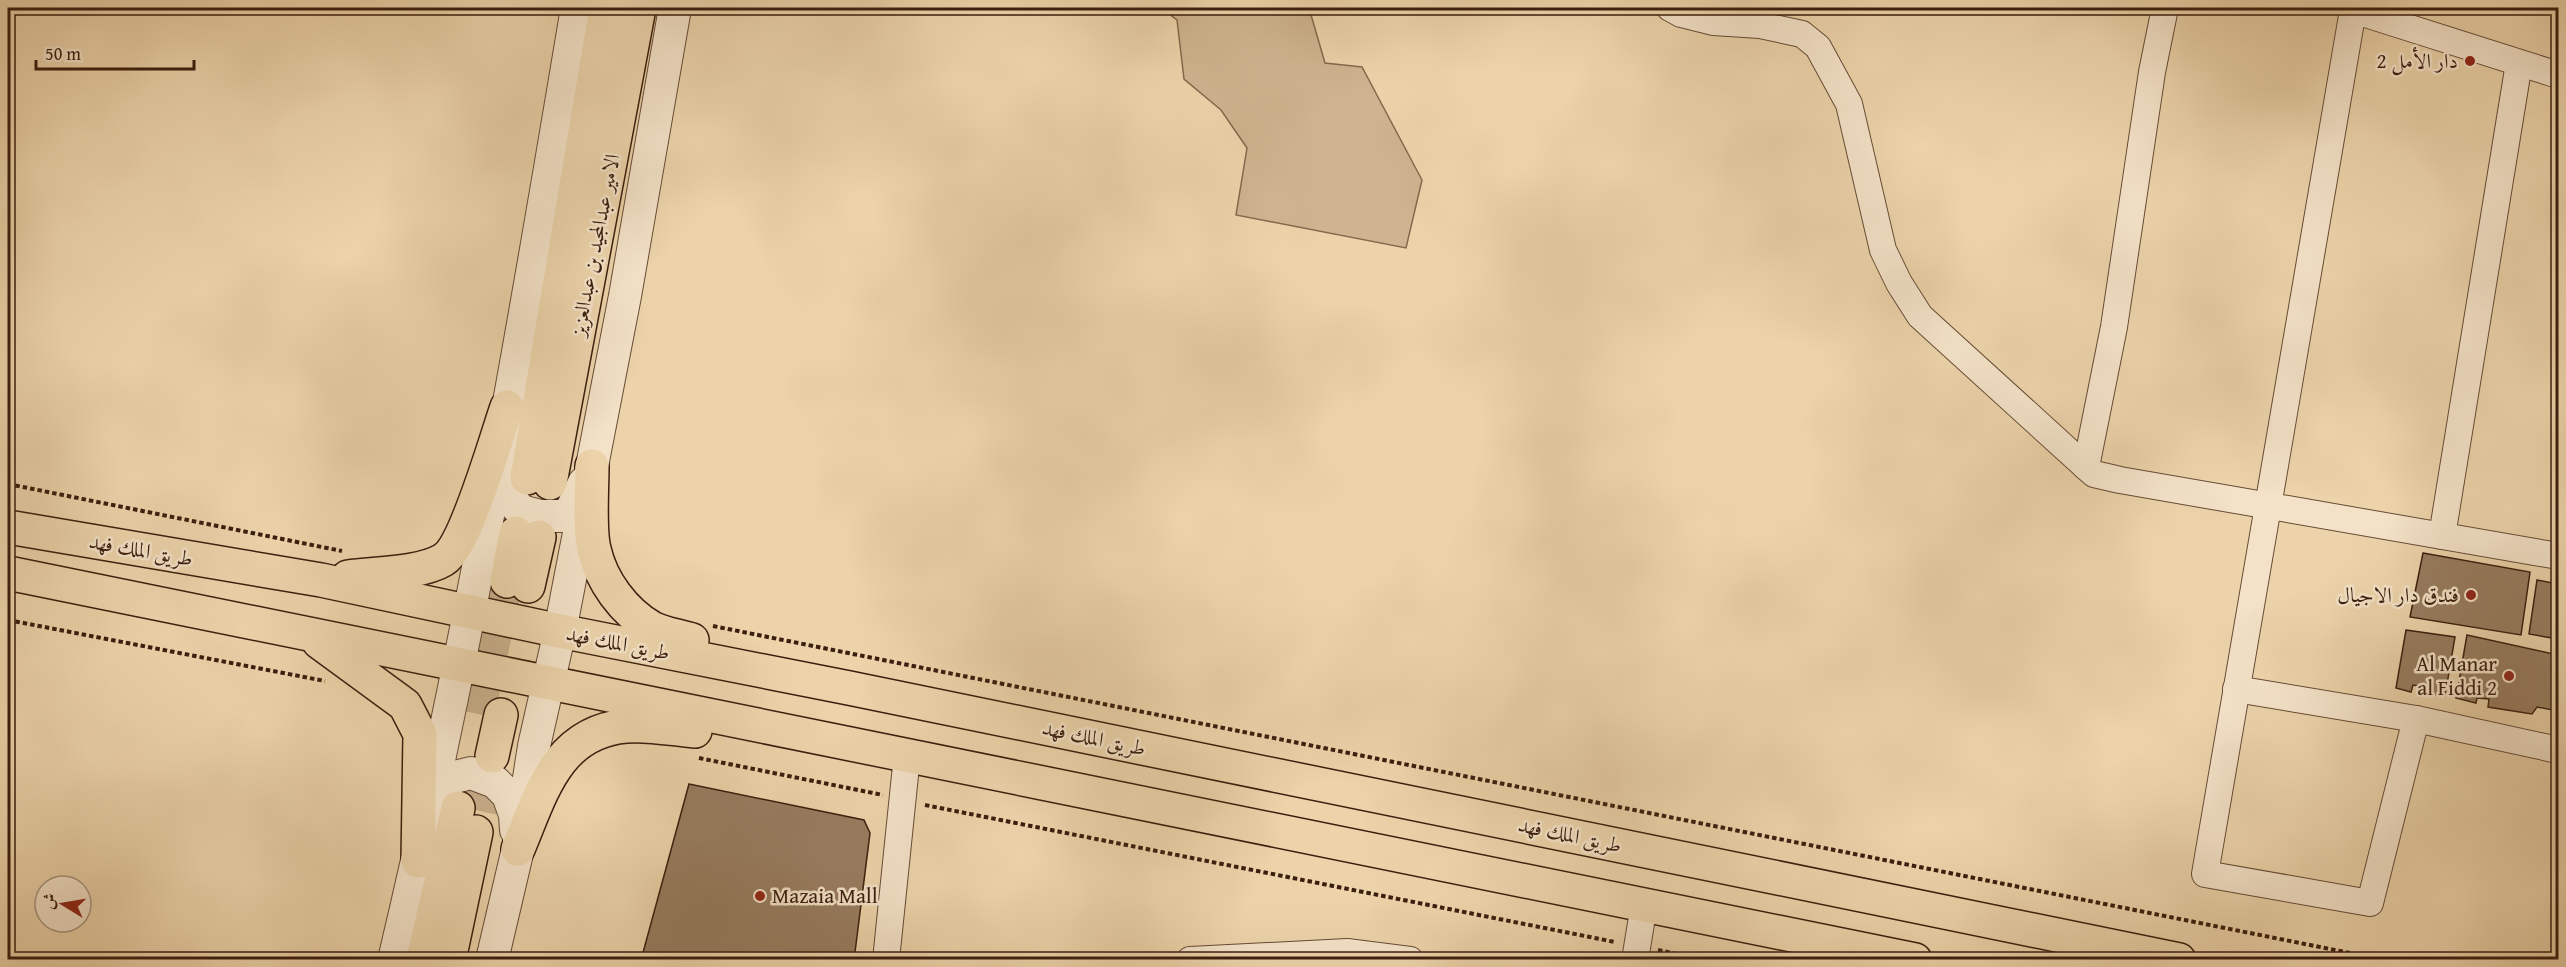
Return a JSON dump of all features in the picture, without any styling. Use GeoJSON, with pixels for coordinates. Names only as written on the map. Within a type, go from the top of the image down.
{"type":"FeatureCollection","features":[{"type":"Feature","properties":{"kind":"main road","name":"الامير عبدالمجيد بن عبدالعزيز"},"geometry":{"type":"LineString","coordinates":[[606,8],[539,481],[639,8]]}},
{"type":"Feature","properties":{"kind":"main road"},"geometry":{"type":"LineString","coordinates":[[321,580],[420,568],[445,559],[463,533],[507,406]]}},
{"type":"Feature","properties":{"kind":"main road"},"geometry":{"type":"LineString","coordinates":[[592,466],[593,548],[604,578],[627,609],[654,629],[849,688]]}},
{"type":"Feature","properties":{"kind":"main road","name":"طريق الملك فهد"},"geometry":{"type":"LineString","coordinates":[[8,527],[321,580],[560,632],[849,688],[2179,960]]}},
{"type":"Feature","properties":{"kind":"main road"},"geometry":{"type":"LineString","coordinates":[[518,583],[527,535]]}},
{"type":"Feature","properties":{"kind":"main road"},"geometry":{"type":"LineString","coordinates":[[8,573],[1915,960]]}},
{"type":"Feature","properties":{"kind":"main road"},"geometry":{"type":"LineString","coordinates":[[308,634],[405,705],[420,734],[419,854]]}},
{"type":"Feature","properties":{"kind":"main road"},"geometry":{"type":"LineString","coordinates":[[481,755],[490,714]]}},
{"type":"Feature","properties":{"kind":"main road"},"geometry":{"type":"LineString","coordinates":[[518,849],[547,780],[564,754],[599,731],[626,726],[834,741]]}},
{"type":"Feature","properties":{"kind":"main road"},"geometry":{"type":"LineString","coordinates":[[423,960],[469,809],[448,960]]}},
{"type":"Feature","properties":{"kind":"street"},"geometry":{"type":"LineString","coordinates":[[394,960],[437,780],[470,612],[545,202],[577,8]]}},
{"type":"Feature","properties":{"kind":"street"},"geometry":{"type":"LineString","coordinates":[[492,960],[518,849],[534,746],[560,632],[625,296],[675,8]]}},
{"type":"Feature","properties":{"kind":"street"},"geometry":{"type":"LineString","coordinates":[[1670,8],[1681,14],[1713,22],[1760,25],[1802,34],[1818,47],[1849,104],[1883,250],[1909,299],[1920,316],[2094,474],[2559,556]]}},
{"type":"Feature","properties":{"kind":"street"},"geometry":{"type":"LineString","coordinates":[[2086,467],[2114,327],[2152,72],[2165,8]]}},
{"type":"Feature","properties":{"kind":"street"},"geometry":{"type":"LineString","coordinates":[[2416,719],[2370,903],[2205,874],[2350,9],[2559,75]]}},
{"type":"Feature","properties":{"kind":"street"},"geometry":{"type":"LineString","coordinates":[[2442,536],[2519,63]]}},
{"type":"Feature","properties":{"kind":"street"},"geometry":{"type":"LineString","coordinates":[[501,441],[505,493],[521,511],[540,516],[564,516],[571,511],[592,466]]}},
{"type":"Feature","properties":{"kind":"street"},"geometry":{"type":"LineString","coordinates":[[2236,689],[2416,719],[2559,750]]}},
{"type":"Feature","properties":{"kind":"street"},"geometry":{"type":"LineString","coordinates":[[886,960],[907,756]]}},
{"type":"Feature","properties":{"kind":"street"},"geometry":{"type":"LineString","coordinates":[[419,854],[435,808],[451,778],[471,773],[495,782],[508,795],[515,815],[518,849]]}},
{"type":"Feature","properties":{"kind":"street"},"geometry":{"type":"LineString","coordinates":[[1636,953],[1644,905]]}},
{"type":"Feature","properties":{"kind":"street"},"geometry":{"type":"LineString","coordinates":[[1785,933],[1835,960]]}},
{"type":"Feature","properties":{"kind":"street"},"geometry":{"type":"LineString","coordinates":[[1190,960],[1346,956],[1410,960]]}},
{"type":"Feature","properties":{"kind":"path"},"geometry":{"type":"LineString","coordinates":[[8,484],[347,552]]}},
{"type":"Feature","properties":{"kind":"path"},"geometry":{"type":"LineString","coordinates":[[8,620],[332,682]]}},
{"type":"Feature","properties":{"kind":"path"},"geometry":{"type":"LineString","coordinates":[[708,625],[2385,960]]}},
{"type":"Feature","properties":{"kind":"path"},"geometry":{"type":"LineString","coordinates":[[692,756],[1636,953],[1705,960]]}},
{"type":"Feature","properties":{"kind":"shaded area"},"geometry":{"type":"Polygon","coordinates":[[[1161,8],[1309,8],[1325,63],[1362,67],[1422,180],[1406,248],[1236,215],[1247,148],[1221,110],[1184,79],[1177,20],[1161,8]]]}},
{"type":"Feature","properties":{"kind":"building","name":"فندق دار الاجيال"},"geometry":{"type":"Polygon","coordinates":[[[2423,553],[2530,572],[2521,635],[2410,617],[2423,553]]]}},
{"type":"Feature","properties":{"kind":"building"},"geometry":{"type":"Polygon","coordinates":[[[2537,580],[2558,584],[2558,639],[2529,634],[2537,580]]]}},
{"type":"Feature","properties":{"kind":"building"},"geometry":{"type":"Polygon","coordinates":[[[2406,630],[2455,637],[2445,696],[2430,694],[2430,688],[2413,685],[2411,692],[2396,688],[2406,630]]]}},
{"type":"Feature","properties":{"kind":"building","name":"Al Manar al Fiddi 2"},"geometry":{"type":"Polygon","coordinates":[[[2467,635],[2558,655],[2558,717],[2553,716],[2553,710],[2537,707],[2532,714],[2488,707],[2489,699],[2477,698],[2476,703],[2456,698],[2467,635]]]}},
{"type":"Feature","properties":{"kind":"building","name":"Mazaia Mall"},"geometry":{"type":"Polygon","coordinates":[[[689,784],[864,820],[870,833],[854,960],[641,960],[689,784]]]}},
{"type":"Feature","properties":{"kind":"tunnel"},"geometry":{"type":"LineString","coordinates":[[478,714],[507,581]]}},
{"type":"Feature","properties":{"kind":"tunnel"},"geometry":{"type":"LineString","coordinates":[[480,811],[492,756]]}},
{"type":"Feature","properties":{"kind":"place","name":"دار الأمل 2"},"geometry":{"type":"Point","coordinates":[2470,61]}},
{"type":"Feature","properties":{"kind":"place","name":"فندق دار الاجيال"},"geometry":{"type":"Point","coordinates":[2471,595]}},
{"type":"Feature","properties":{"kind":"place","name":"Al Manar al Fiddi 2"},"geometry":{"type":"Point","coordinates":[2509,676]}},
{"type":"Feature","properties":{"kind":"place","name":"Mazaia Mall"},"geometry":{"type":"Point","coordinates":[760,896]}}]}
